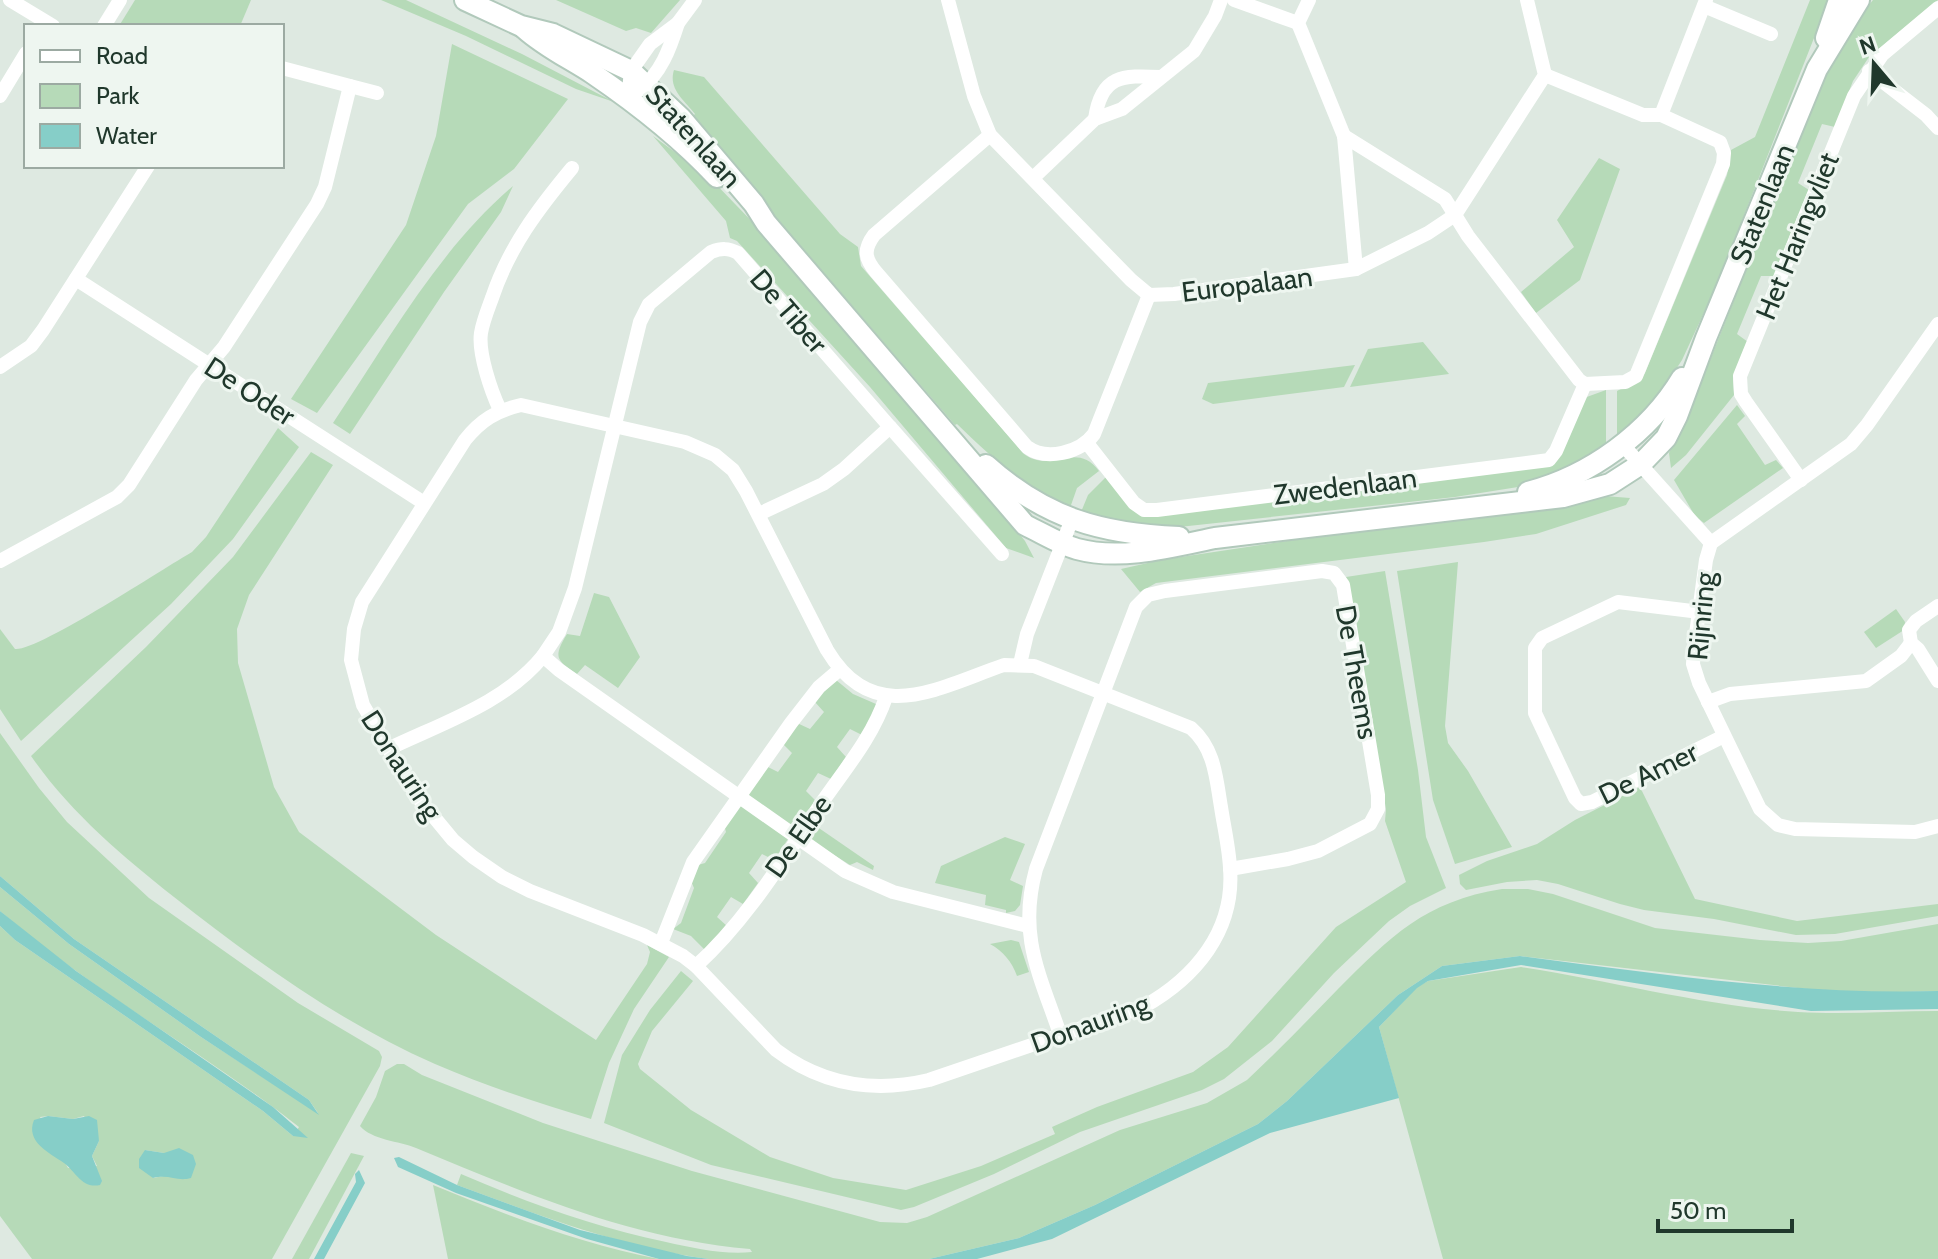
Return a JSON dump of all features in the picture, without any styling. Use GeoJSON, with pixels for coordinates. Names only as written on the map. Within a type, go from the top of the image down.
{"type":"FeatureCollection","features":[{"type":"Feature","properties":{"kind":"main road","name":"Statenlaan"},"geometry":{"type":"LineString","coordinates":[[465,0],[521,26],[553,34],[631,71],[648,84],[691,129],[754,204],[766,223],[1025,525],[1080,550],[1120,552],[1563,497],[1610,484],[1641,464],[1666,438],[1677,416],[1817,69],[1839,0]]}},
{"type":"Feature","properties":{"kind":"main road","name":"Statenlaan"},"geometry":{"type":"LineString","coordinates":[[1817,69],[1859,0]]}},
{"type":"Feature","properties":{"kind":"main road","name":"Statenlaan"},"geometry":{"type":"LineString","coordinates":[[521,26],[545,47],[589,71],[628,99],[711,171],[748,211],[766,223]]}},
{"type":"Feature","properties":{"kind":"main road","name":"Statenlaan"},"geometry":{"type":"LineString","coordinates":[[1474,506],[1547,487],[1595,463],[1622,444],[1645,425],[1673,394],[1706,338]]}},
{"type":"Feature","properties":{"kind":"main road","name":"Statenlaan"},"geometry":{"type":"LineString","coordinates":[[938,421],[995,473],[1039,504],[1072,519],[1138,535],[1215,538]]}},
{"type":"Feature","properties":{"kind":"street"},"geometry":{"type":"LineString","coordinates":[[10,0],[46,24]]}},
{"type":"Feature","properties":{"kind":"street"},"geometry":{"type":"LineString","coordinates":[[105,24],[120,0]]}},
{"type":"Feature","properties":{"kind":"street"},"geometry":{"type":"LineString","coordinates":[[628,99],[631,71],[650,44],[678,23],[695,0]]}},
{"type":"Feature","properties":{"kind":"street","name":"Europalaan"},"geometry":{"type":"LineString","coordinates":[[948,0],[974,96],[990,135],[1149,295],[1356,269],[1428,233],[1455,215],[1545,75]]}},
{"type":"Feature","properties":{"kind":"street"},"geometry":{"type":"LineString","coordinates":[[1033,178],[1095,119],[1122,109],[1194,51],[1221,0]]}},
{"type":"Feature","properties":{"kind":"street"},"geometry":{"type":"LineString","coordinates":[[1234,0],[1298,23]]}},
{"type":"Feature","properties":{"kind":"street"},"geometry":{"type":"LineString","coordinates":[[1309,0],[1298,23],[1344,136],[1356,269]]}},
{"type":"Feature","properties":{"kind":"street"},"geometry":{"type":"LineString","coordinates":[[1344,136],[1445,199],[1579,380],[1585,384],[1625,382],[1636,376],[1723,164],[1724,153],[1720,142],[1661,115],[1643,115],[1545,75],[1527,0]]}},
{"type":"Feature","properties":{"kind":"street"},"geometry":{"type":"LineString","coordinates":[[1661,115],[1705,3],[1771,34]]}},
{"type":"Feature","properties":{"kind":"street","name":"Het Haringvliet"},"geometry":{"type":"LineString","coordinates":[[1801,480],[1741,394],[1740,376],[1854,96],[1882,55],[1938,8]]}},
{"type":"Feature","properties":{"kind":"street"},"geometry":{"type":"LineString","coordinates":[[628,99],[648,84],[666,57],[678,23]]}},
{"type":"Feature","properties":{"kind":"street"},"geometry":{"type":"LineString","coordinates":[[0,96],[24,56]]}},
{"type":"Feature","properties":{"kind":"street"},"geometry":{"type":"LineString","coordinates":[[284,69],[377,93]]}},
{"type":"Feature","properties":{"kind":"street"},"geometry":{"type":"LineString","coordinates":[[1869,71],[1938,128]]}},
{"type":"Feature","properties":{"kind":"street"},"geometry":{"type":"LineString","coordinates":[[1095,119],[1098,96],[1116,80],[1138,76],[1161,77]]}},
{"type":"Feature","properties":{"kind":"street"},"geometry":{"type":"LineString","coordinates":[[0,561],[117,497],[129,485],[181,402],[224,347],[325,187],[350,86]]}},
{"type":"Feature","properties":{"kind":"street"},"geometry":{"type":"LineString","coordinates":[[990,135],[874,235],[866,246],[869,263],[876,272],[1036,454],[1072,450],[1087,443],[1094,434],[1149,295]]}},
{"type":"Feature","properties":{"kind":"street"},"geometry":{"type":"LineString","coordinates":[[0,367],[31,346],[147,168]]}},
{"type":"Feature","properties":{"kind":"street"},"geometry":{"type":"LineString","coordinates":[[572,168],[520,234],[500,273],[486,315],[481,335],[491,391],[500,410],[521,405],[538,407],[685,442],[715,455],[733,470],[759,514],[839,670],[864,690],[886,697],[913,696],[1004,665],[1020,664],[1027,634],[1072,519]]}},
{"type":"Feature","properties":{"kind":"street","name":"De Tiber"},"geometry":{"type":"LineString","coordinates":[[613,425],[640,322],[649,304],[711,252],[729,248],[738,253],[890,427]]}},
{"type":"Feature","properties":{"kind":"street","name":"De Oder"},"geometry":{"type":"LineString","coordinates":[[76,279],[424,503]]}},
{"type":"Feature","properties":{"kind":"street","name":"Rijnring"},"geometry":{"type":"LineString","coordinates":[[1938,324],[1851,444],[1711,543],[1706,560],[1693,664],[1760,809],[1778,825],[1795,829],[1915,832],[1938,826]]}},
{"type":"Feature","properties":{"kind":"street"},"geometry":{"type":"LineString","coordinates":[[1925,343],[1938,353]]}},
{"type":"Feature","properties":{"kind":"street","name":"Zwedenlaan"},"geometry":{"type":"LineString","coordinates":[[1087,443],[1134,503],[1144,510],[1157,510],[1549,460],[1556,451],[1585,384]]}},
{"type":"Feature","properties":{"kind":"street","name":"Donauring"},"geometry":{"type":"LineString","coordinates":[[500,410],[479,423],[362,602],[352,641],[351,660],[363,705],[415,794],[432,817],[473,857],[530,891],[661,943],[696,966],[776,1050],[816,1074],[866,1087],[900,1087],[929,1080],[1143,1007],[1168,993],[1196,969],[1214,943],[1229,901],[1230,869],[1214,763],[1202,737],[1191,728],[1104,693],[1020,664]]}},
{"type":"Feature","properties":{"kind":"street"},"geometry":{"type":"LineString","coordinates":[[388,749],[508,690],[528,675],[543,656],[568,613],[613,425]]}},
{"type":"Feature","properties":{"kind":"street"},"geometry":{"type":"LineString","coordinates":[[759,514],[823,484],[890,427],[1002,554]]}},
{"type":"Feature","properties":{"kind":"street"},"geometry":{"type":"LineString","coordinates":[[1622,444],[1711,543]]}},
{"type":"Feature","properties":{"kind":"street","name":"De Theems"},"geometry":{"type":"LineString","coordinates":[[1060,1034],[1034,959],[1028,926],[1029,894],[1136,607],[1148,595],[1165,591],[1322,571],[1334,573],[1343,585],[1378,809],[1370,824],[1318,851],[1230,869]]}},
{"type":"Feature","properties":{"kind":"street","name":"De Amer"},"geometry":{"type":"LineString","coordinates":[[1700,612],[1618,602],[1542,638],[1535,648],[1535,713],[1575,798],[1581,804],[1592,802],[1724,736]]}},
{"type":"Feature","properties":{"kind":"street"},"geometry":{"type":"LineString","coordinates":[[1938,606],[1916,621],[1909,630],[1911,643],[1938,681]]}},
{"type":"Feature","properties":{"kind":"street"},"geometry":{"type":"LineString","coordinates":[[1708,702],[1730,694],[1866,681],[1901,656],[1911,643]]}},
{"type":"Feature","properties":{"kind":"street"},"geometry":{"type":"LineString","coordinates":[[543,656],[845,871],[880,887],[1028,926]]}},
{"type":"Feature","properties":{"kind":"street"},"geometry":{"type":"LineString","coordinates":[[661,943],[693,862],[819,687],[839,670]]}},
{"type":"Feature","properties":{"kind":"street","name":"De Elbe"},"geometry":{"type":"LineString","coordinates":[[696,966],[729,934],[798,838],[878,722],[886,697]]}},
{"type":"Feature","properties":{"kind":"green space"},"geometry":{"type":"Polygon","coordinates":[[[135,0],[251,0],[241,24],[120,24],[135,0]]]}},
{"type":"Feature","properties":{"kind":"green space"},"geometry":{"type":"Polygon","coordinates":[[[381,0],[406,0],[522,54],[614,102],[576,89],[466,36],[381,0]]]}},
{"type":"Feature","properties":{"kind":"green space"},"geometry":{"type":"Polygon","coordinates":[[[556,0],[680,0],[651,33],[636,28],[626,31],[556,0]]]}},
{"type":"Feature","properties":{"kind":"green space"},"geometry":{"type":"Polygon","coordinates":[[[1810,0],[1829,0],[1715,289],[1682,360],[1652,406],[1617,437],[1617,391],[1645,373],[1727,175],[1731,150],[1755,137],[1810,0]]]}},
{"type":"Feature","properties":{"kind":"green space"},"geometry":{"type":"Polygon","coordinates":[[[1873,0],[1938,0],[1869,57],[1853,81],[1835,127],[1822,124],[1798,183],[1809,190],[1774,276],[1761,276],[1737,334],[1748,342],[1733,379],[1734,395],[1686,455],[1671,468],[1669,453],[1700,385],[1823,78],[1846,33],[1873,0]]]}},
{"type":"Feature","properties":{"kind":"green space"},"geometry":{"type":"Polygon","coordinates":[[[452,44],[568,99],[514,169],[468,204],[317,413],[291,399],[406,225],[436,136],[452,44]]]}},
{"type":"Feature","properties":{"kind":"green space"},"geometry":{"type":"Polygon","coordinates":[[[674,70],[704,77],[840,234],[858,247],[861,266],[1024,454],[1044,461],[1081,458],[1099,471],[1077,488],[1070,508],[1023,481],[955,425],[691,118],[695,114],[675,89],[674,70]]]}},
{"type":"Feature","properties":{"kind":"green space"},"geometry":{"type":"Polygon","coordinates":[[[653,136],[709,177],[765,235],[991,498],[1025,541],[1034,558],[1006,548],[870,387],[737,241],[730,238],[726,221],[653,136]]]}},
{"type":"Feature","properties":{"kind":"green space"},"geometry":{"type":"Polygon","coordinates":[[[1599,158],[1620,169],[1580,280],[1536,313],[1521,292],[1574,247],[1557,220],[1599,158]]]}},
{"type":"Feature","properties":{"kind":"green space"},"geometry":{"type":"Polygon","coordinates":[[[513,186],[501,212],[350,434],[333,423],[438,267],[486,211],[513,186]]]}},
{"type":"Feature","properties":{"kind":"green space"},"geometry":{"type":"Polygon","coordinates":[[[1423,342],[1449,374],[1350,387],[1368,349],[1423,342]]]}},
{"type":"Feature","properties":{"kind":"green space"},"geometry":{"type":"Polygon","coordinates":[[[1355,365],[1344,387],[1213,404],[1202,399],[1208,383],[1355,365]]]}},
{"type":"Feature","properties":{"kind":"green space"},"geometry":{"type":"Polygon","coordinates":[[[1606,390],[1606,448],[1531,485],[1455,497],[1179,527],[1142,525],[1081,512],[1088,495],[1106,477],[1146,514],[1549,463],[1584,398],[1606,390]]]}},
{"type":"Feature","properties":{"kind":"green space"},"geometry":{"type":"Polygon","coordinates":[[[1737,405],[1745,416],[1737,424],[1765,465],[1776,460],[1783,468],[1704,523],[1695,516],[1674,480],[1737,405]]]}},
{"type":"Feature","properties":{"kind":"green space"},"geometry":{"type":"Polygon","coordinates":[[[278,428],[299,447],[233,539],[171,604],[21,741],[0,709],[0,629],[15,649],[28,646],[101,608],[192,552],[206,537],[278,428]]]}},
{"type":"Feature","properties":{"kind":"green space"},"geometry":{"type":"Polygon","coordinates":[[[311,452],[333,465],[249,595],[237,629],[238,663],[274,787],[299,832],[436,935],[596,1040],[647,964],[650,952],[647,945],[669,957],[634,1009],[609,1063],[591,1119],[512,1094],[435,1064],[400,1048],[299,989],[204,921],[116,849],[62,796],[31,756],[146,647],[233,557],[311,452]]]}},
{"type":"Feature","properties":{"kind":"green space"},"geometry":{"type":"Polygon","coordinates":[[[1592,495],[1630,498],[1626,505],[1536,534],[1156,583],[1140,592],[1121,569],[1161,560],[1592,495]]]}},
{"type":"Feature","properties":{"kind":"green space"},"geometry":{"type":"Polygon","coordinates":[[[1458,562],[1445,726],[1448,743],[1512,847],[1455,864],[1433,800],[1397,571],[1458,562]]]}},
{"type":"Feature","properties":{"kind":"green space"},"geometry":{"type":"Polygon","coordinates":[[[1385,571],[1426,837],[1446,888],[1410,906],[1389,921],[1334,973],[1272,1041],[1224,1079],[1202,1090],[1080,1132],[994,1174],[901,1210],[711,1165],[604,1123],[622,1055],[650,1010],[681,971],[693,981],[652,1031],[638,1064],[640,1069],[691,1110],[770,1157],[833,1178],[906,1190],[981,1166],[1055,1134],[1052,1127],[1097,1107],[1193,1072],[1228,1047],[1336,927],[1406,882],[1385,821],[1386,809],[1346,577],[1385,571]]]}},
{"type":"Feature","properties":{"kind":"green space"},"geometry":{"type":"Polygon","coordinates":[[[594,593],[609,597],[640,657],[618,688],[585,665],[577,674],[559,657],[567,634],[580,636],[594,593]]]}},
{"type":"Feature","properties":{"kind":"green space"},"geometry":{"type":"Polygon","coordinates":[[[1896,609],[1905,622],[1904,630],[1876,648],[1864,632],[1896,609]]]}},
{"type":"Feature","properties":{"kind":"green space"},"geometry":{"type":"Polygon","coordinates":[[[836,680],[853,694],[876,704],[873,720],[862,735],[850,729],[837,747],[846,757],[831,779],[818,773],[806,791],[816,801],[797,828],[793,829],[748,797],[747,793],[766,766],[778,772],[792,753],[782,743],[797,723],[810,729],[824,712],[814,701],[836,680]]]}},
{"type":"Feature","properties":{"kind":"green space"},"geometry":{"type":"Polygon","coordinates":[[[0,733],[67,822],[149,898],[298,1003],[379,1051],[382,1057],[380,1066],[272,1259],[32,1259],[0,1216],[0,926],[15,940],[263,1111],[293,1136],[299,1127],[36,940],[0,911],[0,887],[69,944],[201,1037],[318,1113],[309,1100],[74,939],[0,876],[0,733]],[[84,1116],[73,1119],[40,1117],[68,1168],[97,1166],[92,1156],[99,1141],[84,1116]],[[145,1150],[153,1178],[169,1175],[164,1153],[145,1150]]]}},
{"type":"Feature","properties":{"kind":"green space"},"geometry":{"type":"Polygon","coordinates":[[[1640,787],[1695,899],[1797,921],[1938,904],[1938,916],[1835,934],[1796,935],[1714,919],[1644,910],[1537,880],[1466,890],[1460,884],[1459,875],[1487,861],[1537,844],[1575,820],[1640,787]]]}},
{"type":"Feature","properties":{"kind":"green space"},"geometry":{"type":"Polygon","coordinates":[[[741,805],[788,839],[774,860],[762,854],[749,873],[758,883],[743,904],[731,897],[717,917],[727,926],[705,950],[691,936],[673,929],[681,923],[694,888],[691,881],[698,865],[705,863],[726,832],[724,825],[741,805]]]}},
{"type":"Feature","properties":{"kind":"green space"},"geometry":{"type":"Polygon","coordinates":[[[813,824],[874,866],[873,870],[857,862],[850,865],[810,840],[809,831],[813,824]]]}},
{"type":"Feature","properties":{"kind":"green space"},"geometry":{"type":"Polygon","coordinates":[[[1005,837],[1025,844],[1010,880],[1023,886],[1020,905],[1015,911],[1006,913],[1006,910],[985,905],[986,895],[935,883],[941,866],[1005,837]]]}},
{"type":"Feature","properties":{"kind":"green space"},"geometry":{"type":"Polygon","coordinates":[[[1502,889],[1528,889],[1553,894],[1655,928],[1760,940],[1808,943],[1841,941],[1938,924],[1938,991],[1872,993],[1816,990],[1520,956],[1442,966],[1398,995],[1287,1101],[1258,1124],[1095,1205],[1019,1238],[929,1259],[709,1259],[644,1247],[581,1229],[457,1185],[461,1174],[613,1229],[698,1249],[752,1252],[750,1249],[663,1235],[579,1212],[416,1148],[379,1137],[360,1126],[376,1097],[385,1071],[397,1064],[404,1064],[422,1075],[543,1123],[692,1171],[880,1222],[907,1223],[927,1217],[1120,1130],[1207,1103],[1247,1080],[1375,953],[1411,924],[1451,902],[1502,889]]]}},
{"type":"Feature","properties":{"kind":"green space"},"geometry":{"type":"Polygon","coordinates":[[[1011,940],[1019,942],[1029,972],[1017,976],[1006,957],[990,944],[1011,940]]]}},
{"type":"Feature","properties":{"kind":"green space"},"geometry":{"type":"Polygon","coordinates":[[[1521,967],[1763,1009],[1833,1013],[1938,1011],[1938,1259],[1443,1259],[1379,1027],[1417,987],[1428,981],[1521,967]]]}},
{"type":"Feature","properties":{"kind":"green space"},"geometry":{"type":"Polygon","coordinates":[[[351,1153],[364,1156],[309,1259],[292,1259],[351,1153]]]}},
{"type":"Feature","properties":{"kind":"green space"},"geometry":{"type":"Polygon","coordinates":[[[433,1185],[572,1237],[659,1259],[448,1259],[433,1185]]]}},
{"type":"Feature","properties":{"kind":"water"},"geometry":{"type":"Polygon","coordinates":[[[0,876],[74,939],[309,1100],[319,1115],[69,944],[0,887],[0,876]]]}},
{"type":"Feature","properties":{"kind":"water"},"geometry":{"type":"Polygon","coordinates":[[[0,911],[76,971],[273,1107],[308,1138],[293,1136],[263,1111],[15,940],[0,926],[0,911]]]}},
{"type":"Feature","properties":{"kind":"water"},"geometry":{"type":"Polygon","coordinates":[[[1520,956],[1781,986],[1938,991],[1938,1009],[1811,1011],[1521,965],[1428,981],[1417,988],[1379,1027],[1399,1098],[1270,1133],[1052,1239],[977,1259],[929,1259],[1019,1238],[1095,1205],[1258,1124],[1287,1101],[1398,995],[1442,966],[1520,956]]]}},
{"type":"Feature","properties":{"kind":"water"},"geometry":{"type":"Polygon","coordinates":[[[48,1116],[73,1119],[89,1116],[97,1120],[99,1141],[92,1156],[102,1181],[100,1185],[88,1185],[36,1141],[32,1128],[34,1120],[48,1116]]]}},
{"type":"Feature","properties":{"kind":"water"},"geometry":{"type":"Polygon","coordinates":[[[179,1148],[193,1155],[196,1164],[191,1178],[153,1178],[139,1168],[139,1159],[145,1150],[164,1153],[179,1148]]]}},
{"type":"Feature","properties":{"kind":"water"},"geometry":{"type":"Polygon","coordinates":[[[399,1157],[457,1185],[580,1230],[709,1259],[659,1259],[587,1239],[456,1193],[398,1167],[394,1158],[399,1157]]]}},
{"type":"Feature","properties":{"kind":"water"},"geometry":{"type":"Polygon","coordinates":[[[359,1170],[365,1183],[324,1259],[314,1259],[356,1182],[355,1174],[359,1170]]]}}]}
